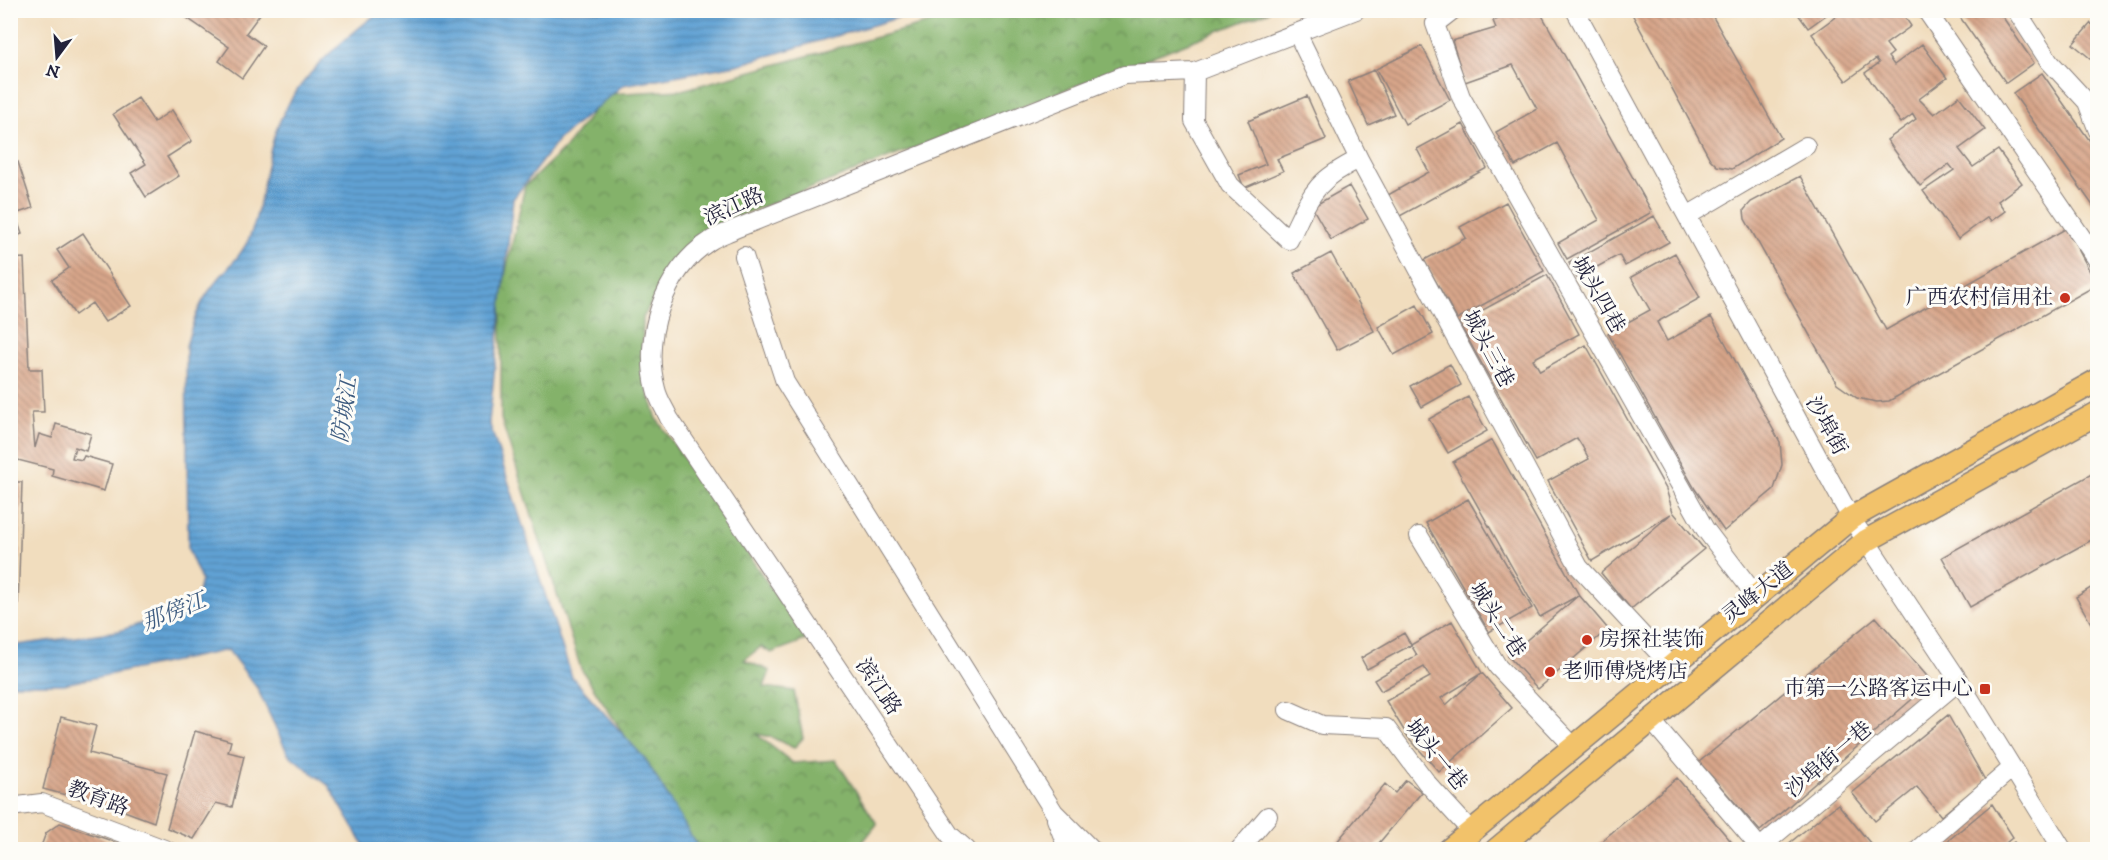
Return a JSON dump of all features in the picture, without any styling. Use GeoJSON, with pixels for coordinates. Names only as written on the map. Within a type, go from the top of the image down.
{"type":"FeatureCollection","features":[{"type":"Feature","properties":{"kind":"main road","name":"灵峰大道"},"geometry":{"type":"LineString","coordinates":[[1449,849],[1851,518],[2097,380]]}},
{"type":"Feature","properties":{"kind":"main road","name":"灵峰大道"},"geometry":{"type":"LineString","coordinates":[[1496,849],[1866,541],[2097,413]]}},
{"type":"Feature","properties":{"kind":"street","name":"滨江路"},"geometry":{"type":"LineString","coordinates":[[967,849],[950,835],[669,418],[656,390],[651,358],[656,325],[667,289],[681,266],[710,241],[1124,75],[1195,72],[1356,10]]}},
{"type":"Feature","properties":{"kind":"street","name":"城头四巷"},"geometry":{"type":"LineString","coordinates":[[1453,10],[1435,24],[1461,98],[1705,529],[1756,596]]}},
{"type":"Feature","properties":{"kind":"street","name":"沙埠街"},"geometry":{"type":"LineString","coordinates":[[1575,10],[1851,518],[1959,681],[2063,849]]}},
{"type":"Feature","properties":{"kind":"street"},"geometry":{"type":"LineString","coordinates":[[1926,10],[2097,261]]}},
{"type":"Feature","properties":{"kind":"street"},"geometry":{"type":"LineString","coordinates":[[2016,10],[2049,61],[2086,102],[2097,131]]}},
{"type":"Feature","properties":{"kind":"street","name":"城头三巷"},"geometry":{"type":"LineString","coordinates":[[1297,33],[1359,159],[1579,567],[1671,665]]}},
{"type":"Feature","properties":{"kind":"street"},"geometry":{"type":"LineString","coordinates":[[1195,72],[1194,120],[1219,167],[1230,185],[1289,240],[1313,191],[1330,173],[1359,159]]}},
{"type":"Feature","properties":{"kind":"street"},"geometry":{"type":"LineString","coordinates":[[1687,216],[1806,146]]}},
{"type":"Feature","properties":{"kind":"street"},"geometry":{"type":"LineString","coordinates":[[744,256],[784,382],[1054,812],[1068,849]]}},
{"type":"Feature","properties":{"kind":"street","name":"城头二巷"},"geometry":{"type":"LineString","coordinates":[[1419,536],[1498,668],[1573,746]]}},
{"type":"Feature","properties":{"kind":"street","name":"沙埠街一巷"},"geometry":{"type":"LineString","coordinates":[[1759,849],[1959,681]]}},
{"type":"Feature","properties":{"kind":"street","name":"城头一巷"},"geometry":{"type":"LineString","coordinates":[[1288,710],[1322,725],[1386,728],[1427,783],[1472,831]]}},
{"type":"Feature","properties":{"kind":"street"},"geometry":{"type":"LineString","coordinates":[[1651,720],[1759,849]]}},
{"type":"Feature","properties":{"kind":"street"},"geometry":{"type":"LineString","coordinates":[[1917,849],[2012,768]]}},
{"type":"Feature","properties":{"kind":"street","name":"教育路"},"geometry":{"type":"LineString","coordinates":[[10,807],[42,803],[162,848]]}},
{"type":"Feature","properties":{"kind":"street"},"geometry":{"type":"LineString","coordinates":[[1054,812],[1092,849]]}},
{"type":"Feature","properties":{"kind":"street"},"geometry":{"type":"LineString","coordinates":[[1239,849],[1268,816]]}},
{"type":"Feature","properties":{"kind":"green space"},"geometry":{"type":"Polygon","coordinates":[[[973,11],[1270,11],[728,220],[694,243],[665,278],[643,318],[642,372],[657,419],[806,640],[771,653],[761,647],[744,660],[770,671],[764,687],[794,691],[803,738],[794,748],[771,737],[756,734],[793,763],[836,760],[877,824],[862,843],[862,849],[699,849],[581,669],[501,419],[501,293],[525,186],[565,148],[606,94],[682,90],[973,11]]]}},
{"type":"Feature","properties":{"kind":"water","name":"防城江"},"geometry":{"type":"Polygon","coordinates":[[[380,11],[921,11],[737,65],[623,85],[558,140],[513,199],[489,422],[572,677],[646,760],[699,849],[366,849],[329,786],[288,754],[257,688],[228,650],[64,684],[11,684],[11,646],[119,631],[195,605],[201,580],[188,549],[186,346],[199,308],[207,294],[238,257],[250,236],[258,211],[275,134],[292,97],[333,50],[380,11]]]}},
{"type":"Feature","properties":{"kind":"building"},"geometry":{"type":"Polygon","coordinates":[[[182,10],[263,10],[246,33],[264,46],[242,78],[219,61],[229,47],[180,13],[182,10]]]}},
{"type":"Feature","properties":{"kind":"building"},"geometry":{"type":"Polygon","coordinates":[[[1521,10],[1539,10],[1652,212],[1567,259],[1558,243],[1599,220],[1557,143],[1515,166],[1496,132],[1537,109],[1513,65],[1465,82],[1452,41],[1496,28],[1493,21],[1521,10]]]}},
{"type":"Feature","properties":{"kind":"building"},"geometry":{"type":"Polygon","coordinates":[[[1630,10],[1709,10],[1781,138],[1732,169],[1717,166],[1710,159],[1630,10]]]}},
{"type":"Feature","properties":{"kind":"building"},"geometry":{"type":"Polygon","coordinates":[[[1795,10],[1833,10],[1808,28],[1795,10]]]}},
{"type":"Feature","properties":{"kind":"building"},"geometry":{"type":"Polygon","coordinates":[[[1841,10],[1900,10],[1911,26],[1886,44],[1893,53],[1888,57],[1894,65],[1922,44],[1947,78],[1919,99],[1934,114],[1959,96],[1985,130],[1959,149],[1973,167],[1998,150],[2022,183],[1998,201],[2005,211],[1991,221],[1988,217],[1958,239],[1923,191],[1954,170],[1949,164],[1920,186],[1887,140],[1916,119],[1913,114],[1901,123],[1865,73],[1879,63],[1876,59],[1846,81],[1812,34],[1842,12],[1841,10]]]}},
{"type":"Feature","properties":{"kind":"building"},"geometry":{"type":"Polygon","coordinates":[[[1955,10],[1998,10],[2034,63],[2006,83],[1955,10]]]}},
{"type":"Feature","properties":{"kind":"building"},"geometry":{"type":"Polygon","coordinates":[[[2091,23],[2097,29],[2097,64],[2073,44],[2091,23]]]}},
{"type":"Feature","properties":{"kind":"building"},"geometry":{"type":"Polygon","coordinates":[[[1422,46],[1450,100],[1405,124],[1376,69],[1422,46]]]}},
{"type":"Feature","properties":{"kind":"building"},"geometry":{"type":"Polygon","coordinates":[[[1374,70],[1394,114],[1368,125],[1348,81],[1374,70]]]}},
{"type":"Feature","properties":{"kind":"building"},"geometry":{"type":"Polygon","coordinates":[[[2042,73],[2097,151],[2097,204],[2094,207],[2013,93],[2042,73]]]}},
{"type":"Feature","properties":{"kind":"building"},"geometry":{"type":"Polygon","coordinates":[[[1307,96],[1326,139],[1277,159],[1283,171],[1244,188],[1239,175],[1266,164],[1248,121],[1307,96]]]}},
{"type":"Feature","properties":{"kind":"building"},"geometry":{"type":"Polygon","coordinates":[[[138,98],[154,122],[172,110],[192,141],[167,157],[179,176],[146,197],[131,173],[146,164],[113,114],[138,98]]]}},
{"type":"Feature","properties":{"kind":"building"},"geometry":{"type":"Polygon","coordinates":[[[1463,124],[1487,168],[1400,216],[1388,195],[1429,172],[1417,149],[1463,124]]]}},
{"type":"Feature","properties":{"kind":"building"},"geometry":{"type":"Polygon","coordinates":[[[18,162],[33,208],[15,214],[22,234],[10,238],[10,164],[18,162]]]}},
{"type":"Feature","properties":{"kind":"building"},"geometry":{"type":"Polygon","coordinates":[[[1800,176],[1886,330],[2067,228],[2097,285],[1889,401],[1877,402],[1857,398],[1837,384],[1745,219],[1744,210],[1751,202],[1800,176]]]}},
{"type":"Feature","properties":{"kind":"building"},"geometry":{"type":"Polygon","coordinates":[[[1349,186],[1368,219],[1331,240],[1312,207],[1349,186]]]}},
{"type":"Feature","properties":{"kind":"building"},"geometry":{"type":"Polygon","coordinates":[[[1506,202],[1544,271],[1457,319],[1424,260],[1466,238],[1460,227],[1506,202]]]}},
{"type":"Feature","properties":{"kind":"building"},"geometry":{"type":"Polygon","coordinates":[[[1654,216],[1669,242],[1625,266],[1619,255],[1577,278],[1569,263],[1654,216]]]}},
{"type":"Feature","properties":{"kind":"building"},"geometry":{"type":"Polygon","coordinates":[[[83,233],[131,306],[105,322],[92,303],[75,315],[52,280],[69,268],[57,250],[83,233]]]}},
{"type":"Feature","properties":{"kind":"building"},"geometry":{"type":"Polygon","coordinates":[[[1331,253],[1374,331],[1337,350],[1294,273],[1331,253]]]}},
{"type":"Feature","properties":{"kind":"building"},"geometry":{"type":"Polygon","coordinates":[[[1675,253],[1700,298],[1657,322],[1667,341],[1711,317],[1780,442],[1782,465],[1774,489],[1724,531],[1695,489],[1608,333],[1650,310],[1631,277],[1675,253]]]}},
{"type":"Feature","properties":{"kind":"building"},"geometry":{"type":"Polygon","coordinates":[[[24,258],[29,369],[42,369],[44,412],[32,412],[35,448],[39,434],[52,438],[56,424],[91,434],[86,451],[75,447],[72,458],[82,460],[84,456],[112,464],[104,491],[52,476],[53,469],[10,458],[10,259],[24,258]]]}},
{"type":"Feature","properties":{"kind":"building"},"geometry":{"type":"Polygon","coordinates":[[[1547,275],[1579,334],[1533,359],[1540,371],[1586,345],[1666,489],[1673,512],[1704,549],[1631,609],[1601,573],[1671,514],[1592,561],[1548,481],[1589,459],[1582,446],[1577,438],[1536,461],[1459,323],[1547,275]]]}},
{"type":"Feature","properties":{"kind":"building"},"geometry":{"type":"Polygon","coordinates":[[[1417,305],[1433,334],[1394,355],[1378,327],[1417,305]]]}},
{"type":"Feature","properties":{"kind":"building"},"geometry":{"type":"Polygon","coordinates":[[[1450,364],[1461,385],[1422,407],[1410,386],[1450,364]]]}},
{"type":"Feature","properties":{"kind":"building"},"geometry":{"type":"Polygon","coordinates":[[[1468,397],[1487,431],[1448,453],[1429,419],[1468,397]]]}},
{"type":"Feature","properties":{"kind":"building"},"geometry":{"type":"Polygon","coordinates":[[[1492,440],[1579,595],[1540,617],[1453,462],[1492,440]]]}},
{"type":"Feature","properties":{"kind":"building"},"geometry":{"type":"Polygon","coordinates":[[[2097,471],[2097,537],[1970,607],[1942,557],[2097,471]]]}},
{"type":"Feature","properties":{"kind":"building"},"geometry":{"type":"Polygon","coordinates":[[[10,482],[22,482],[18,608],[10,607],[10,482]]]}},
{"type":"Feature","properties":{"kind":"building"},"geometry":{"type":"Polygon","coordinates":[[[1468,499],[1532,608],[1489,632],[1426,523],[1468,499]]]}},
{"type":"Feature","properties":{"kind":"building"},"geometry":{"type":"Polygon","coordinates":[[[2097,584],[2097,634],[2076,597],[2097,584]]]}},
{"type":"Feature","properties":{"kind":"building"},"geometry":{"type":"Polygon","coordinates":[[[1579,595],[1608,629],[1538,689],[1508,656],[1579,595]]]}},
{"type":"Feature","properties":{"kind":"building"},"geometry":{"type":"Polygon","coordinates":[[[1876,617],[1932,682],[1760,831],[1699,762],[1876,617]]]}},
{"type":"Feature","properties":{"kind":"building"},"geometry":{"type":"Polygon","coordinates":[[[1452,621],[1482,673],[1512,708],[1439,772],[1408,737],[1386,701],[1430,677],[1424,667],[1381,691],[1374,680],[1417,655],[1411,645],[1452,621]],[[1482,673],[1441,698],[1446,705],[1482,673]]]}},
{"type":"Feature","properties":{"kind":"building"},"geometry":{"type":"Polygon","coordinates":[[[1404,633],[1411,645],[1367,669],[1361,658],[1404,633]]]}},
{"type":"Feature","properties":{"kind":"building"},"geometry":{"type":"Polygon","coordinates":[[[1948,715],[1985,780],[1941,816],[1917,787],[1875,821],[1852,793],[1948,715]]]}},
{"type":"Feature","properties":{"kind":"building"},"geometry":{"type":"Polygon","coordinates":[[[61,717],[96,726],[89,753],[167,773],[154,822],[119,809],[43,789],[61,717]]]}},
{"type":"Feature","properties":{"kind":"building"},"geometry":{"type":"Polygon","coordinates":[[[195,731],[231,741],[228,752],[244,756],[232,807],[216,803],[194,839],[167,828],[195,731]]]}},
{"type":"Feature","properties":{"kind":"building"},"geometry":{"type":"Polygon","coordinates":[[[1677,778],[1735,846],[1731,849],[1592,849],[1677,778]]]}},
{"type":"Feature","properties":{"kind":"building"},"geometry":{"type":"Polygon","coordinates":[[[1406,780],[1422,792],[1374,849],[1331,849],[1385,784],[1395,793],[1406,780]]]}},
{"type":"Feature","properties":{"kind":"building"},"geometry":{"type":"Polygon","coordinates":[[[1838,804],[1875,849],[1782,849],[1824,815],[1838,804]]]}},
{"type":"Feature","properties":{"kind":"building"},"geometry":{"type":"Polygon","coordinates":[[[1992,804],[2013,837],[2000,848],[1938,849],[1992,804]]]}},
{"type":"Feature","properties":{"kind":"building"},"geometry":{"type":"Polygon","coordinates":[[[60,823],[133,849],[40,849],[46,833],[60,823]]]}},
{"type":"Feature","properties":{"kind":"building"},"geometry":{"type":"Polygon","coordinates":[[[2014,842],[2019,849],[2003,849],[2014,842]]]}},
{"type":"Feature","properties":{"kind":"place","name":"广西农村信用社"},"geometry":{"type":"Point","coordinates":[2065,298]}},
{"type":"Feature","properties":{"kind":"place","name":"房探社装饰"},"geometry":{"type":"Point","coordinates":[1587,640]}},
{"type":"Feature","properties":{"kind":"place","name":"老师傅烧烤店"},"geometry":{"type":"Point","coordinates":[1550,672]}},
{"type":"Feature","properties":{"kind":"place","name":"巿第一公路客运中心"},"geometry":{"type":"Point","coordinates":[1985,689]}},
{"type":"Feature","properties":{"kind":"water label","name":"那傍江"},"geometry":{"type":"Point","coordinates":[174,612]}}]}
